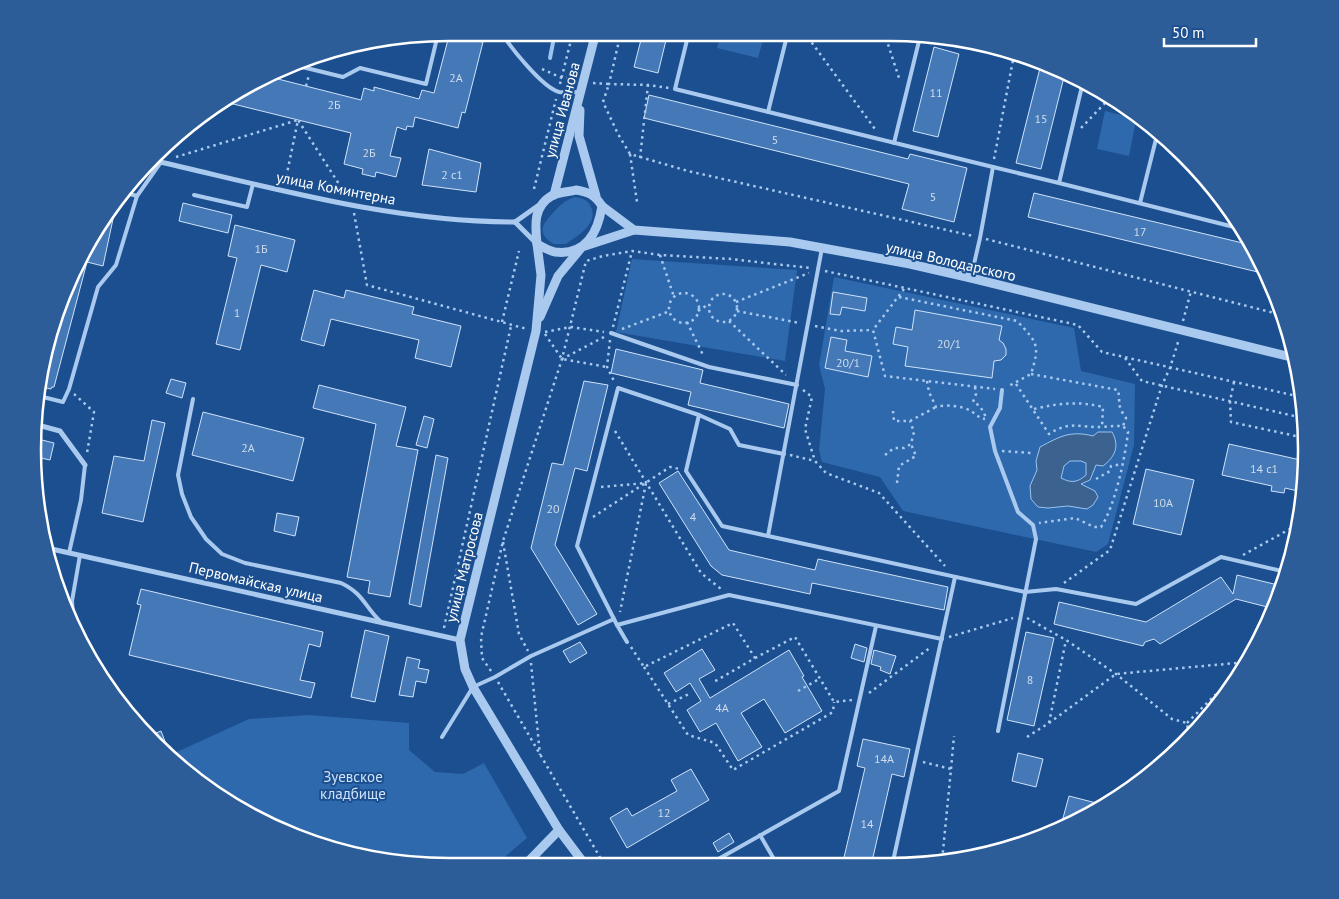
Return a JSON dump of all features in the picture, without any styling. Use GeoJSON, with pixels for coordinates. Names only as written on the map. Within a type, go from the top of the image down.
{"type":"FeatureCollection","features":[{"type":"Feature","properties":{"kind":"street","name":"улица Иванова"},"geometry":{"type":"LineString","coordinates":[[554,194],[594,41]]}},
{"type":"Feature","properties":{"kind":"street"},"geometry":{"type":"LineString","coordinates":[[581,92],[579,136],[596,196],[602,206],[634,230]]}},
{"type":"Feature","properties":{"kind":"street","name":"улица Коминтерна"},"geometry":{"type":"LineString","coordinates":[[160,162],[353,206],[420,217],[515,222]]}},
{"type":"Feature","properties":{"kind":"street"},"geometry":{"type":"LineString","coordinates":[[596,196],[588,192],[576,190],[554,194],[515,222],[537,244],[553,252],[571,252],[582,246],[634,230]]}},
{"type":"Feature","properties":{"kind":"street"},"geometry":{"type":"LineString","coordinates":[[537,244],[534,224],[538,212],[545,202]]}},
{"type":"Feature","properties":{"kind":"street"},"geometry":{"type":"LineString","coordinates":[[536,328],[558,276],[590,238],[600,221],[602,206]]}},
{"type":"Feature","properties":{"kind":"street","name":"улица Володарского"},"geometry":{"type":"LineString","coordinates":[[634,230],[790,242],[822,248],[971,278],[1287,356]]}},
{"type":"Feature","properties":{"kind":"street","name":"улица Матросова"},"geometry":{"type":"LineString","coordinates":[[537,244],[541,275],[536,328],[460,640],[466,669],[473,687],[559,830],[580,858]]}},
{"type":"Feature","properties":{"kind":"street"},"geometry":{"type":"LineString","coordinates":[[42,426],[60,431],[85,465]]}},
{"type":"Feature","properties":{"kind":"street","name":"Первомайская улица"},"geometry":{"type":"LineString","coordinates":[[54,550],[460,640]]}},
{"type":"Feature","properties":{"kind":"street"},"geometry":{"type":"LineString","coordinates":[[532,858],[559,830]]}},
{"type":"Feature","properties":{"kind":"lane"},"geometry":{"type":"LineString","coordinates":[[508,41],[529,68],[558,92],[581,92]]}},
{"type":"Feature","properties":{"kind":"lane"},"geometry":{"type":"LineString","coordinates":[[687,41],[675,89],[1231,226]]}},
{"type":"Feature","properties":{"kind":"lane"},"geometry":{"type":"LineString","coordinates":[[768,112],[786,41]]}},
{"type":"Feature","properties":{"kind":"lane"},"geometry":{"type":"LineString","coordinates":[[305,68],[343,77],[360,68],[426,84],[436,42]]}},
{"type":"Feature","properties":{"kind":"lane"},"geometry":{"type":"LineString","coordinates":[[894,143],[919,42]]}},
{"type":"Feature","properties":{"kind":"lane"},"geometry":{"type":"LineString","coordinates":[[1059,183],[1081,89]]}},
{"type":"Feature","properties":{"kind":"lane"},"geometry":{"type":"LineString","coordinates":[[1140,203],[1156,140]]}},
{"type":"Feature","properties":{"kind":"lane"},"geometry":{"type":"LineString","coordinates":[[971,278],[993,167]]}},
{"type":"Feature","properties":{"kind":"lane"},"geometry":{"type":"LineString","coordinates":[[45,397],[64,402],[98,287],[116,265],[137,196],[154,168]]}},
{"type":"Feature","properties":{"kind":"lane"},"geometry":{"type":"LineString","coordinates":[[194,195],[247,207],[253,184]]}},
{"type":"Feature","properties":{"kind":"lane"},"geometry":{"type":"LineString","coordinates":[[131,194],[137,196]]}},
{"type":"Feature","properties":{"kind":"lane"},"geometry":{"type":"LineString","coordinates":[[768,536],[822,248]]}},
{"type":"Feature","properties":{"kind":"lane"},"geometry":{"type":"LineString","coordinates":[[611,333],[709,367],[797,385]]}},
{"type":"Feature","properties":{"kind":"lane"},"geometry":{"type":"LineString","coordinates":[[627,642],[577,546],[618,388],[698,415],[730,429],[739,445],[784,454]]}},
{"type":"Feature","properties":{"kind":"lane"},"geometry":{"type":"LineString","coordinates":[[998,731],[1036,539],[1033,525],[1018,512],[995,450],[990,427],[1000,408],[1002,390]]}},
{"type":"Feature","properties":{"kind":"lane"},"geometry":{"type":"LineString","coordinates":[[194,399],[178,475],[188,510],[206,539],[222,554],[245,563],[340,583],[351,588],[362,596],[382,623]]}},
{"type":"Feature","properties":{"kind":"lane"},"geometry":{"type":"LineString","coordinates":[[698,415],[686,471],[722,526],[1025,592],[1056,589],[1136,604],[1221,557],[1279,570]]}},
{"type":"Feature","properties":{"kind":"lane"},"geometry":{"type":"LineString","coordinates":[[69,553],[81,500],[85,465]]}},
{"type":"Feature","properties":{"kind":"lane"},"geometry":{"type":"LineString","coordinates":[[72,607],[80,555]]}},
{"type":"Feature","properties":{"kind":"lane"},"geometry":{"type":"LineString","coordinates":[[894,858],[955,577]]}},
{"type":"Feature","properties":{"kind":"lane"},"geometry":{"type":"LineString","coordinates":[[617,625],[729,595],[942,639]]}},
{"type":"Feature","properties":{"kind":"lane"},"geometry":{"type":"LineString","coordinates":[[442,737],[473,687],[495,677],[530,656],[614,619]]}},
{"type":"Feature","properties":{"kind":"lane"},"geometry":{"type":"LineString","coordinates":[[720,858],[839,791],[876,626]]}},
{"type":"Feature","properties":{"kind":"lane"},"geometry":{"type":"LineString","coordinates":[[760,835],[773,858]]}},
{"type":"Feature","properties":{"kind":"path"},"geometry":{"type":"LineString","coordinates":[[534,189],[571,41]]}},
{"type":"Feature","properties":{"kind":"path"},"geometry":{"type":"LineString","coordinates":[[620,41],[609,84],[648,85],[675,89]]}},
{"type":"Feature","properties":{"kind":"path"},"geometry":{"type":"LineString","coordinates":[[811,41],[883,140]]}},
{"type":"Feature","properties":{"kind":"path"},"geometry":{"type":"LineString","coordinates":[[887,41],[906,97]]}},
{"type":"Feature","properties":{"kind":"path"},"geometry":{"type":"LineString","coordinates":[[993,167],[1013,61]]}},
{"type":"Feature","properties":{"kind":"path"},"geometry":{"type":"LineString","coordinates":[[648,85],[640,158],[980,238],[1274,313]]}},
{"type":"Feature","properties":{"kind":"path"},"geometry":{"type":"LineString","coordinates":[[1069,139],[1105,103]]}},
{"type":"Feature","properties":{"kind":"path"},"geometry":{"type":"LineString","coordinates":[[161,161],[298,120]]}},
{"type":"Feature","properties":{"kind":"path"},"geometry":{"type":"LineString","coordinates":[[283,191],[298,120]]}},
{"type":"Feature","properties":{"kind":"path"},"geometry":{"type":"LineString","coordinates":[[298,120],[353,206],[367,285],[511,326],[536,328]]}},
{"type":"Feature","properties":{"kind":"path"},"geometry":{"type":"LineString","coordinates":[[630,154],[637,202]]}},
{"type":"Feature","properties":{"kind":"path"},"geometry":{"type":"LineString","coordinates":[[502,322],[519,251]]}},
{"type":"Feature","properties":{"kind":"path"},"geometry":{"type":"LineString","coordinates":[[618,388],[607,368],[611,333],[632,251]]}},
{"type":"Feature","properties":{"kind":"path"},"geometry":{"type":"LineString","coordinates":[[600,858],[495,677],[482,658],[481,637],[503,541],[562,359],[586,261],[632,251],[660,255],[731,259],[818,269],[1078,325],[1102,352],[1294,395]]}},
{"type":"Feature","properties":{"kind":"path"},"geometry":{"type":"LineString","coordinates":[[660,255],[674,297]]}},
{"type":"Feature","properties":{"kind":"path"},"geometry":{"type":"LineString","coordinates":[[736,302],[818,269]]}},
{"type":"Feature","properties":{"kind":"path"},"geometry":{"type":"LineString","coordinates":[[737,311],[841,331],[873,330],[904,288]]}},
{"type":"Feature","properties":{"kind":"path"},"geometry":{"type":"LineString","coordinates":[[698,312],[698,305],[692,296],[682,293],[674,297],[670,304],[672,317],[687,322],[694,319],[698,312],[709,304],[713,298],[722,294],[730,295],[736,302],[737,311],[734,318],[721,322],[714,319],[710,314],[709,304]]}},
{"type":"Feature","properties":{"kind":"path"},"geometry":{"type":"LineString","coordinates":[[899,297],[1017,321],[1031,336],[1038,352],[1032,374]]}},
{"type":"Feature","properties":{"kind":"path"},"geometry":{"type":"LineString","coordinates":[[562,359],[611,333],[670,311]]}},
{"type":"Feature","properties":{"kind":"path"},"geometry":{"type":"LineString","coordinates":[[729,321],[812,397],[805,429],[815,461],[826,473],[879,493],[955,577]]}},
{"type":"Feature","properties":{"kind":"path"},"geometry":{"type":"LineString","coordinates":[[687,322],[709,367]]}},
{"type":"Feature","properties":{"kind":"path"},"geometry":{"type":"LineString","coordinates":[[442,636],[511,326]]}},
{"type":"Feature","properties":{"kind":"path"},"geometry":{"type":"LineString","coordinates":[[607,368],[562,359],[544,332],[571,327],[611,333]]}},
{"type":"Feature","properties":{"kind":"path"},"geometry":{"type":"LineString","coordinates":[[873,330],[885,376],[1002,390],[1032,374],[1118,390],[1118,403],[1120,410],[1126,418],[1123,426]]}},
{"type":"Feature","properties":{"kind":"path"},"geometry":{"type":"LineString","coordinates":[[1124,357],[1142,381],[1296,416]]}},
{"type":"Feature","properties":{"kind":"path"},"geometry":{"type":"LineString","coordinates":[[1056,589],[1110,550],[1162,385],[1170,368]]}},
{"type":"Feature","properties":{"kind":"path"},"geometry":{"type":"LineString","coordinates":[[927,381],[929,392],[936,407]]}},
{"type":"Feature","properties":{"kind":"path"},"geometry":{"type":"LineString","coordinates":[[1234,382],[1230,401],[1231,422],[1297,436]]}},
{"type":"Feature","properties":{"kind":"path"},"geometry":{"type":"LineString","coordinates":[[1016,384],[1049,434],[1060,427],[1080,425],[1123,426]]}},
{"type":"Feature","properties":{"kind":"path"},"geometry":{"type":"LineString","coordinates":[[975,387],[976,394],[973,402],[980,406],[987,419]]}},
{"type":"Feature","properties":{"kind":"path"},"geometry":{"type":"LineString","coordinates":[[69,389],[94,412],[85,465]]}},
{"type":"Feature","properties":{"kind":"path"},"geometry":{"type":"LineString","coordinates":[[1034,409],[1050,405],[1086,402],[1104,407],[1102,427]]}},
{"type":"Feature","properties":{"kind":"path"},"geometry":{"type":"LineString","coordinates":[[893,411],[894,421],[910,421],[936,407],[945,405],[970,410],[980,418],[994,420]]}},
{"type":"Feature","properties":{"kind":"path"},"geometry":{"type":"LineString","coordinates":[[609,421],[701,572],[729,595]]}},
{"type":"Feature","properties":{"kind":"path"},"geometry":{"type":"LineString","coordinates":[[897,483],[900,466],[916,456],[911,444],[914,432],[910,421]]}},
{"type":"Feature","properties":{"kind":"path"},"geometry":{"type":"LineString","coordinates":[[1033,525],[1075,518],[1094,527],[1101,527],[1108,517],[1122,464],[1128,432],[1123,426]]}},
{"type":"Feature","properties":{"kind":"path"},"geometry":{"type":"LineString","coordinates":[[885,455],[894,448],[904,448],[911,444]]}},
{"type":"Feature","properties":{"kind":"path"},"geometry":{"type":"LineString","coordinates":[[995,450],[1031,453]]}},
{"type":"Feature","properties":{"kind":"path"},"geometry":{"type":"LineString","coordinates":[[784,454],[815,461]]}},
{"type":"Feature","properties":{"kind":"path"},"geometry":{"type":"LineString","coordinates":[[1096,479],[1110,471],[1111,466],[1122,464]]}},
{"type":"Feature","properties":{"kind":"path"},"geometry":{"type":"LineString","coordinates":[[583,524],[670,467],[686,471]]}},
{"type":"Feature","properties":{"kind":"path"},"geometry":{"type":"LineString","coordinates":[[592,487],[646,483]]}},
{"type":"Feature","properties":{"kind":"path"},"geometry":{"type":"LineString","coordinates":[[617,625],[646,483]]}},
{"type":"Feature","properties":{"kind":"path"},"geometry":{"type":"LineString","coordinates":[[1234,560],[1290,529]]}},
{"type":"Feature","properties":{"kind":"path"},"geometry":{"type":"LineString","coordinates":[[503,541],[519,634],[530,656],[540,756]]}},
{"type":"Feature","properties":{"kind":"path"},"geometry":{"type":"LineString","coordinates":[[834,702],[861,699],[942,639],[1022,615],[1066,640],[1116,674],[1172,719],[1187,723]]}},
{"type":"Feature","properties":{"kind":"path"},"geometry":{"type":"LineString","coordinates":[[644,667],[733,623],[755,658]]}},
{"type":"Feature","properties":{"kind":"path"},"geometry":{"type":"LineString","coordinates":[[627,642],[688,735],[716,743],[733,770],[833,712],[834,702],[795,637],[712,683]]}},
{"type":"Feature","properties":{"kind":"path"},"geometry":{"type":"LineString","coordinates":[[1049,723],[1066,640]]}},
{"type":"Feature","properties":{"kind":"path"},"geometry":{"type":"LineString","coordinates":[[1027,737],[1116,674],[1237,663]]}},
{"type":"Feature","properties":{"kind":"path"},"geometry":{"type":"LineString","coordinates":[[798,690],[819,679]]}},
{"type":"Feature","properties":{"kind":"path"},"geometry":{"type":"LineString","coordinates":[[668,704],[691,693]]}},
{"type":"Feature","properties":{"kind":"path"},"geometry":{"type":"LineString","coordinates":[[1187,723],[1215,695]]}},
{"type":"Feature","properties":{"kind":"path"},"geometry":{"type":"LineString","coordinates":[[1187,723],[1188,728]]}},
{"type":"Feature","properties":{"kind":"path"},"geometry":{"type":"LineString","coordinates":[[943,854],[954,736]]}},
{"type":"Feature","properties":{"kind":"path"},"geometry":{"type":"LineString","coordinates":[[914,760],[951,768]]}},
{"type":"Feature","properties":{"kind":"green space"},"geometry":{"type":"Polygon","coordinates":[[[719,41],[763,41],[758,58],[717,48],[719,41]]]}},
{"type":"Feature","properties":{"kind":"green space"},"geometry":{"type":"Polygon","coordinates":[[[1105,111],[1124,116],[1135,124],[1129,156],[1097,149],[1105,111]]]}},
{"type":"Feature","properties":{"kind":"green space"},"geometry":{"type":"Polygon","coordinates":[[[575,197],[587,201],[591,207],[593,213],[590,224],[566,244],[554,244],[545,237],[543,233],[544,225],[560,205],[575,197]]]}},
{"type":"Feature","properties":{"kind":"green space"},"geometry":{"type":"Polygon","coordinates":[[[632,259],[797,270],[785,361],[616,332],[632,259]]]}},
{"type":"Feature","properties":{"kind":"green space"},"geometry":{"type":"Polygon","coordinates":[[[834,277],[1074,328],[1081,371],[1135,384],[1134,445],[1108,544],[1096,552],[903,511],[880,477],[822,462],[819,450],[825,389],[819,365],[834,277]]]}},
{"type":"Feature","properties":{"kind":"green space","name":"Зуевское кладбище"},"geometry":{"type":"Polygon","coordinates":[[[309,715],[409,723],[409,750],[435,772],[463,774],[484,763],[527,838],[503,858],[423,857],[370,850],[344,844],[293,827],[245,803],[223,789],[176,752],[249,719],[309,715]]]}},
{"type":"Feature","properties":{"kind":"shaded area"},"geometry":{"type":"Polygon","coordinates":[[[1098,432],[1112,432],[1116,447],[1111,459],[1103,466],[1096,465],[1090,480],[1081,484],[1095,491],[1098,497],[1093,505],[1087,509],[1068,506],[1038,507],[1031,499],[1030,486],[1037,470],[1036,461],[1040,447],[1071,434],[1093,436],[1098,432]],[[1070,461],[1064,466],[1061,478],[1074,481],[1080,480],[1086,475],[1086,463],[1070,461]]]}},
{"type":"Feature","properties":{"kind":"building"},"geometry":{"type":"Polygon","coordinates":[[[448,41],[483,42],[465,113],[462,112],[458,128],[415,117],[413,127],[407,126],[406,130],[397,127],[390,156],[401,158],[396,177],[376,172],[375,177],[362,174],[363,169],[344,164],[351,133],[233,104],[278,79],[361,100],[364,88],[374,91],[374,87],[419,99],[422,90],[434,93],[448,41]]]}},
{"type":"Feature","properties":{"kind":"building"},"geometry":{"type":"Polygon","coordinates":[[[641,41],[666,41],[658,73],[634,67],[641,41]]]}},
{"type":"Feature","properties":{"kind":"building"},"geometry":{"type":"Polygon","coordinates":[[[934,47],[959,54],[938,137],[913,131],[934,47]]]}},
{"type":"Feature","properties":{"kind":"building"},"geometry":{"type":"Polygon","coordinates":[[[1040,70],[1063,80],[1041,169],[1016,163],[1040,70]]]}},
{"type":"Feature","properties":{"kind":"building"},"geometry":{"type":"Polygon","coordinates":[[[649,95],[908,159],[910,154],[967,168],[954,222],[902,209],[909,184],[644,118],[649,95]]]}},
{"type":"Feature","properties":{"kind":"building"},"geometry":{"type":"Polygon","coordinates":[[[429,149],[481,163],[476,192],[422,185],[429,149]]]}},
{"type":"Feature","properties":{"kind":"building"},"geometry":{"type":"Polygon","coordinates":[[[1034,193],[1242,243],[1257,272],[1028,217],[1034,193]]]}},
{"type":"Feature","properties":{"kind":"building"},"geometry":{"type":"Polygon","coordinates":[[[183,203],[232,215],[228,233],[179,221],[183,203]]]}},
{"type":"Feature","properties":{"kind":"building"},"geometry":{"type":"Polygon","coordinates":[[[113,219],[103,266],[87,262],[54,387],[51,389],[46,388],[49,370],[55,344],[72,293],[83,269],[96,245],[113,219]]]}},
{"type":"Feature","properties":{"kind":"building"},"geometry":{"type":"Polygon","coordinates":[[[235,225],[295,240],[287,272],[261,265],[240,350],[216,344],[237,258],[228,256],[235,225]]]}},
{"type":"Feature","properties":{"kind":"building"},"geometry":{"type":"Polygon","coordinates":[[[314,290],[344,298],[346,290],[414,307],[412,314],[461,326],[451,367],[415,358],[419,340],[331,319],[324,346],[301,340],[314,290]]]}},
{"type":"Feature","properties":{"kind":"building"},"geometry":{"type":"Polygon","coordinates":[[[833,292],[867,298],[865,311],[842,307],[840,315],[830,314],[833,292]]]}},
{"type":"Feature","properties":{"kind":"building"},"geometry":{"type":"Polygon","coordinates":[[[915,310],[1002,326],[999,340],[1006,349],[1006,355],[1001,360],[994,361],[992,378],[905,366],[908,347],[893,344],[896,327],[912,330],[915,310]]]}},
{"type":"Feature","properties":{"kind":"building"},"geometry":{"type":"Polygon","coordinates":[[[831,337],[847,340],[845,351],[872,356],[868,377],[825,368],[831,337]]]}},
{"type":"Feature","properties":{"kind":"building"},"geometry":{"type":"Polygon","coordinates":[[[616,349],[703,370],[700,383],[789,404],[784,428],[688,405],[691,392],[611,373],[616,349]]]}},
{"type":"Feature","properties":{"kind":"building"},"geometry":{"type":"Polygon","coordinates":[[[171,379],[186,383],[182,398],[166,393],[171,379]]]}},
{"type":"Feature","properties":{"kind":"building"},"geometry":{"type":"Polygon","coordinates":[[[584,381],[608,385],[587,471],[575,468],[555,545],[597,614],[578,625],[531,548],[552,463],[563,465],[584,381]]]}},
{"type":"Feature","properties":{"kind":"building"},"geometry":{"type":"Polygon","coordinates":[[[319,385],[406,407],[396,446],[418,450],[390,597],[368,593],[370,581],[347,577],[376,424],[313,408],[319,385]]]}},
{"type":"Feature","properties":{"kind":"building"},"geometry":{"type":"Polygon","coordinates":[[[203,412],[304,438],[293,481],[192,455],[203,412]]]}},
{"type":"Feature","properties":{"kind":"building"},"geometry":{"type":"Polygon","coordinates":[[[424,416],[434,419],[427,448],[416,445],[424,416]]]}},
{"type":"Feature","properties":{"kind":"building"},"geometry":{"type":"Polygon","coordinates":[[[152,420],[165,423],[143,522],[102,513],[114,456],[144,461],[152,420]]]}},
{"type":"Feature","properties":{"kind":"building"},"geometry":{"type":"Polygon","coordinates":[[[41,440],[54,443],[50,460],[41,458],[41,440]]]}},
{"type":"Feature","properties":{"kind":"building"},"geometry":{"type":"Polygon","coordinates":[[[1229,444],[1298,459],[1295,490],[1285,488],[1284,493],[1271,491],[1272,486],[1222,475],[1229,444]]]}},
{"type":"Feature","properties":{"kind":"building"},"geometry":{"type":"Polygon","coordinates":[[[436,455],[448,458],[421,607],[409,604],[436,455]]]}},
{"type":"Feature","properties":{"kind":"building"},"geometry":{"type":"Polygon","coordinates":[[[1146,469],[1194,480],[1181,535],[1133,524],[1146,469]]]}},
{"type":"Feature","properties":{"kind":"building"},"geometry":{"type":"Polygon","coordinates":[[[678,471],[729,550],[815,570],[818,559],[948,587],[944,610],[812,583],[810,594],[722,575],[711,566],[659,483],[678,471]]]}},
{"type":"Feature","properties":{"kind":"building"},"geometry":{"type":"Polygon","coordinates":[[[277,513],[299,517],[295,536],[274,531],[277,513]]]}},
{"type":"Feature","properties":{"kind":"building"},"geometry":{"type":"Polygon","coordinates":[[[1237,575],[1275,584],[1267,607],[1236,599],[1160,644],[1154,639],[1145,642],[1143,646],[1054,624],[1059,602],[1146,622],[1221,577],[1233,594],[1237,575]]]}},
{"type":"Feature","properties":{"kind":"building"},"geometry":{"type":"Polygon","coordinates":[[[141,589],[323,632],[320,647],[309,644],[300,680],[315,683],[311,698],[129,655],[141,605],[137,604],[141,589]]]}},
{"type":"Feature","properties":{"kind":"building"},"geometry":{"type":"Polygon","coordinates":[[[365,630],[389,636],[375,702],[351,697],[365,630]]]}},
{"type":"Feature","properties":{"kind":"building"},"geometry":{"type":"Polygon","coordinates":[[[1026,632],[1054,638],[1034,726],[1007,720],[1026,632]]]}},
{"type":"Feature","properties":{"kind":"building"},"geometry":{"type":"Polygon","coordinates":[[[580,642],[587,653],[570,663],[563,651],[580,642]]]}},
{"type":"Feature","properties":{"kind":"building"},"geometry":{"type":"Polygon","coordinates":[[[855,644],[867,648],[864,662],[851,658],[855,644]]]}},
{"type":"Feature","properties":{"kind":"building"},"geometry":{"type":"Polygon","coordinates":[[[702,649],[715,670],[699,679],[710,698],[789,650],[822,711],[785,733],[764,699],[741,713],[762,747],[738,761],[716,723],[700,732],[687,710],[701,701],[690,683],[676,692],[664,673],[702,649]]]}},
{"type":"Feature","properties":{"kind":"building"},"geometry":{"type":"Polygon","coordinates":[[[874,650],[896,656],[890,674],[880,670],[881,667],[871,664],[874,650]]]}},
{"type":"Feature","properties":{"kind":"building"},"geometry":{"type":"Polygon","coordinates":[[[407,657],[420,660],[418,668],[429,670],[426,683],[416,681],[413,697],[399,695],[407,657]]]}},
{"type":"Feature","properties":{"kind":"building"},"geometry":{"type":"Polygon","coordinates":[[[161,731],[165,742],[161,738],[156,733],[161,731]]]}},
{"type":"Feature","properties":{"kind":"building"},"geometry":{"type":"Polygon","coordinates":[[[863,739],[910,749],[904,777],[892,774],[873,858],[844,858],[865,768],[857,766],[863,739]]]}},
{"type":"Feature","properties":{"kind":"building"},"geometry":{"type":"Polygon","coordinates":[[[1018,753],[1043,759],[1036,787],[1012,781],[1018,753]]]}},
{"type":"Feature","properties":{"kind":"building"},"geometry":{"type":"Polygon","coordinates":[[[691,769],[709,800],[627,848],[610,818],[627,808],[632,816],[677,791],[671,780],[691,769]]]}},
{"type":"Feature","properties":{"kind":"building"},"geometry":{"type":"Polygon","coordinates":[[[1069,796],[1095,803],[1070,816],[1063,819],[1069,796]]]}},
{"type":"Feature","properties":{"kind":"building"},"geometry":{"type":"Polygon","coordinates":[[[729,833],[734,842],[718,852],[713,843],[729,833]]]}},
{"type":"Feature","properties":{"kind":"waterway"},"geometry":{"type":"LineString","coordinates":[[550,58],[553,41]]}}]}
